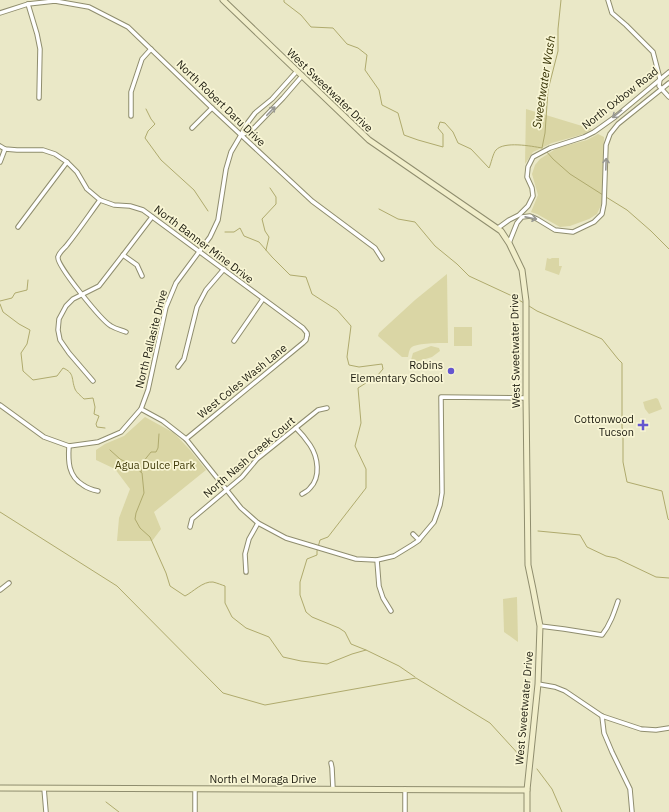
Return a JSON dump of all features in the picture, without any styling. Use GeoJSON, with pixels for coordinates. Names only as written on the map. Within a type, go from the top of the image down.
{"type":"FeatureCollection","features":[{"type":"Feature","properties":{"kind":"street","name":"West Sweetwater Drive"},"geometry":{"type":"LineString","coordinates":[[223,0],[369,140],[498,228],[509,243],[522,270],[526,301],[528,565],[534,589],[540,626],[538,684],[527,790],[527,812]]}},
{"type":"Feature","properties":{"kind":"street"},"geometry":{"type":"LineString","coordinates":[[608,0],[612,13],[653,52],[660,79],[660,86],[669,97]]}},
{"type":"Feature","properties":{"kind":"street","name":"North Robert Daru Drive"},"geometry":{"type":"LineString","coordinates":[[0,14],[28,4],[55,1],[89,7],[128,27],[241,136],[312,201],[374,248],[382,259]]}},
{"type":"Feature","properties":{"kind":"street"},"geometry":{"type":"LineString","coordinates":[[28,4],[40,49],[39,98]]}},
{"type":"Feature","properties":{"kind":"street"},"geometry":{"type":"LineString","coordinates":[[131,116],[131,92],[142,59],[151,49]]}},
{"type":"Feature","properties":{"kind":"street","name":"North Pallasite Drive"},"geometry":{"type":"LineString","coordinates":[[141,409],[148,390],[166,307],[176,283],[210,237],[218,220],[226,169],[231,152],[246,125],[255,113],[272,99],[297,71]]}},
{"type":"Feature","properties":{"kind":"street","name":"North Oxbow Road"},"geometry":{"type":"LineString","coordinates":[[498,228],[519,215],[528,206],[533,196],[532,188],[527,177],[528,167],[533,157],[550,148],[584,137],[594,132],[615,117],[669,72]]}},
{"type":"Feature","properties":{"kind":"street"},"geometry":{"type":"LineString","coordinates":[[241,136],[254,128],[302,76]]}},
{"type":"Feature","properties":{"kind":"street","name":"North Oxbow Road"},"geometry":{"type":"LineString","coordinates":[[509,243],[517,223],[522,217],[530,216],[555,230],[573,232],[594,222],[602,214],[604,204],[606,145],[610,134],[618,124],[669,83]]}},
{"type":"Feature","properties":{"kind":"street"},"geometry":{"type":"LineString","coordinates":[[192,128],[212,108]]}},
{"type":"Feature","properties":{"kind":"street","name":"North Banner Mine Drive"},"geometry":{"type":"LineString","coordinates":[[0,146],[5,149],[43,150],[55,154],[67,162],[77,172],[87,189],[100,200],[114,205],[130,206],[143,210],[303,328],[309,335]]}},
{"type":"Feature","properties":{"kind":"street"},"geometry":{"type":"LineString","coordinates":[[0,162],[5,149]]}},
{"type":"Feature","properties":{"kind":"street"},"geometry":{"type":"LineString","coordinates":[[18,227],[67,162]]}},
{"type":"Feature","properties":{"kind":"street"},"geometry":{"type":"LineString","coordinates":[[100,200],[58,256],[58,259],[61,266],[82,295],[101,317],[111,326],[126,332]]}},
{"type":"Feature","properties":{"kind":"street"},"geometry":{"type":"LineString","coordinates":[[93,380],[69,353],[60,340],[58,330],[59,319],[66,306],[73,299],[99,286],[152,217]]}},
{"type":"Feature","properties":{"kind":"street"},"geometry":{"type":"LineString","coordinates":[[124,255],[137,265],[142,276]]}},
{"type":"Feature","properties":{"kind":"street"},"geometry":{"type":"LineString","coordinates":[[178,367],[184,359],[197,307],[206,290],[224,269]]}},
{"type":"Feature","properties":{"kind":"street"},"geometry":{"type":"LineString","coordinates":[[234,341],[263,299]]}},
{"type":"Feature","properties":{"kind":"street","name":"West Coles Wash Lane"},"geometry":{"type":"LineString","coordinates":[[186,439],[303,343],[309,335]]}},
{"type":"Feature","properties":{"kind":"street"},"geometry":{"type":"LineString","coordinates":[[0,405],[44,437],[69,446],[98,442],[121,432],[141,409],[164,421],[186,439],[241,508],[258,523],[286,538],[356,559],[377,560],[394,556],[412,546],[434,522],[440,505],[442,493],[441,397],[526,398]]}},
{"type":"Feature","properties":{"kind":"street","name":"North Nash Creek Court"},"geometry":{"type":"LineString","coordinates":[[190,527],[192,519],[228,490],[257,460],[318,410],[327,408]]}},
{"type":"Feature","properties":{"kind":"street"},"geometry":{"type":"LineString","coordinates":[[296,428],[309,443],[317,462],[316,478],[311,488],[302,494]]}},
{"type":"Feature","properties":{"kind":"street"},"geometry":{"type":"LineString","coordinates":[[69,446],[68,459],[71,471],[77,480],[84,486],[98,492]]}},
{"type":"Feature","properties":{"kind":"street"},"geometry":{"type":"LineString","coordinates":[[246,572],[244,554],[249,539],[258,523]]}},
{"type":"Feature","properties":{"kind":"street"},"geometry":{"type":"LineString","coordinates":[[413,534],[418,540]]}},
{"type":"Feature","properties":{"kind":"street"},"geometry":{"type":"LineString","coordinates":[[377,560],[379,586],[383,598],[392,611]]}},
{"type":"Feature","properties":{"kind":"street"},"geometry":{"type":"LineString","coordinates":[[0,590],[9,583]]}},
{"type":"Feature","properties":{"kind":"street"},"geometry":{"type":"LineString","coordinates":[[540,626],[602,635],[607,629],[618,601]]}},
{"type":"Feature","properties":{"kind":"street"},"geometry":{"type":"LineString","coordinates":[[538,684],[555,687],[565,691],[602,716],[641,729],[656,730],[669,728]]}},
{"type":"Feature","properties":{"kind":"street"},"geometry":{"type":"LineString","coordinates":[[602,716],[604,733],[609,746],[630,788],[632,812]]}},
{"type":"Feature","properties":{"kind":"street"},"geometry":{"type":"LineString","coordinates":[[331,763],[332,789]]}},
{"type":"Feature","properties":{"kind":"street","name":"North el Moraga Drive"},"geometry":{"type":"LineString","coordinates":[[0,788],[527,790]]}},
{"type":"Feature","properties":{"kind":"street"},"geometry":{"type":"LineString","coordinates":[[44,788],[46,812]]}},
{"type":"Feature","properties":{"kind":"street"},"geometry":{"type":"LineString","coordinates":[[195,789],[195,812]]}},
{"type":"Feature","properties":{"kind":"street"},"geometry":{"type":"LineString","coordinates":[[405,789],[405,812]]}},
{"type":"Feature","properties":{"kind":"green space"},"geometry":{"type":"Polygon","coordinates":[[[526,109],[592,129],[584,134],[552,143],[533,152],[525,164],[526,109]]]}},
{"type":"Feature","properties":{"kind":"green space"},"geometry":{"type":"Polygon","coordinates":[[[598,134],[604,137],[602,203],[597,214],[589,219],[570,226],[560,227],[531,212],[538,195],[532,174],[535,165],[540,159],[557,148],[587,140],[598,134]]]}},
{"type":"Feature","properties":{"kind":"green space"},"geometry":{"type":"Polygon","coordinates":[[[547,258],[559,258],[559,266],[562,266],[559,275],[545,270],[547,258]]]}},
{"type":"Feature","properties":{"kind":"green space"},"geometry":{"type":"Polygon","coordinates":[[[447,274],[448,343],[415,346],[410,349],[408,357],[402,357],[378,336],[379,333],[415,300],[447,274]]]}},
{"type":"Feature","properties":{"kind":"green space"},"geometry":{"type":"Polygon","coordinates":[[[454,327],[472,327],[472,346],[454,346],[454,327]]]}},
{"type":"Feature","properties":{"kind":"green space"},"geometry":{"type":"Polygon","coordinates":[[[431,346],[439,348],[440,351],[432,357],[412,363],[411,360],[413,353],[431,346]]]}},
{"type":"Feature","properties":{"kind":"green space"},"geometry":{"type":"Polygon","coordinates":[[[656,398],[658,399],[662,409],[649,414],[645,409],[643,402],[656,398]]]}},
{"type":"Feature","properties":{"kind":"green space","name":"Agua Dulce Park"},"geometry":{"type":"Polygon","coordinates":[[[145,417],[174,433],[206,470],[154,512],[161,529],[152,541],[117,541],[119,518],[130,489],[115,469],[96,460],[96,450],[105,444],[124,436],[145,417]]]}},
{"type":"Feature","properties":{"kind":"green space"},"geometry":{"type":"Polygon","coordinates":[[[517,597],[518,642],[504,632],[503,599],[517,597]]]}},
{"type":"Feature","properties":{"kind":"waterway"},"geometry":{"type":"LineString","coordinates":[[284,0],[284,2],[301,15],[311,27],[333,28],[347,44],[358,48],[367,55],[365,70],[379,90],[382,105],[398,113],[404,135],[443,147],[443,134],[438,128],[440,122],[445,123],[453,132],[458,143],[471,149],[489,168],[495,151],[500,147],[518,145],[542,148]]}},
{"type":"Feature","properties":{"kind":"waterway","name":"Sweetwater Wash"},"geometry":{"type":"LineString","coordinates":[[542,148],[545,133],[548,90],[558,51],[558,29],[561,0]]}},
{"type":"Feature","properties":{"kind":"waterway"},"geometry":{"type":"LineString","coordinates":[[146,109],[155,124],[148,131],[145,138],[161,160],[194,190],[208,211]]}},
{"type":"Feature","properties":{"kind":"waterway","name":"Sweetwater Wash"},"geometry":{"type":"LineString","coordinates":[[546,151],[570,174],[603,195]]}},
{"type":"Feature","properties":{"kind":"waterway"},"geometry":{"type":"LineString","coordinates":[[266,250],[269,237],[265,231],[262,219],[276,204],[276,197],[270,188]]}},
{"type":"Feature","properties":{"kind":"waterway","name":"Sweetwater Wash"},"geometry":{"type":"LineString","coordinates":[[606,197],[627,210],[669,249]]}},
{"type":"Feature","properties":{"kind":"waterway"},"geometry":{"type":"LineString","coordinates":[[379,209],[398,219],[415,222],[435,246],[469,276],[524,303]]}},
{"type":"Feature","properties":{"kind":"waterway"},"geometry":{"type":"LineString","coordinates":[[225,232],[234,232],[240,228],[244,236],[259,242],[290,275],[306,277],[312,294],[337,310],[351,326],[347,357],[349,365],[359,367],[382,364],[383,369],[377,376],[358,388],[361,423],[355,446],[366,469],[366,488],[328,537],[320,540],[317,555],[307,559],[300,582],[300,595],[306,612],[312,617],[339,628],[345,632],[351,644],[366,650]]}},
{"type":"Feature","properties":{"kind":"waterway"},"geometry":{"type":"LineString","coordinates":[[0,301],[12,298],[15,293],[27,290],[28,280]]}},
{"type":"Feature","properties":{"kind":"waterway"},"geometry":{"type":"LineString","coordinates":[[0,304],[3,312],[30,330],[27,344],[21,353],[23,371],[33,380],[57,376],[63,368],[67,370],[71,374],[77,393],[84,399],[93,398],[95,407],[94,414],[99,416],[96,424],[97,427],[105,428]]}},
{"type":"Feature","properties":{"kind":"waterway"},"geometry":{"type":"LineString","coordinates":[[529,306],[537,311],[602,339],[622,363],[623,434]]}},
{"type":"Feature","properties":{"kind":"waterway"},"geometry":{"type":"LineString","coordinates":[[141,472],[143,462],[151,452],[156,452],[158,448],[159,434]]}},
{"type":"Feature","properties":{"kind":"waterway"},"geometry":{"type":"LineString","coordinates":[[623,438],[623,462],[627,482],[662,491],[669,520]]}},
{"type":"Feature","properties":{"kind":"waterway"},"geometry":{"type":"LineString","coordinates":[[110,450],[120,459],[135,467],[142,473],[144,493],[135,519],[140,528],[150,537],[166,573],[170,586],[185,596],[209,582],[225,586],[225,603],[232,617],[246,628],[269,637],[283,657],[327,664],[366,650],[399,666],[415,677]]}},
{"type":"Feature","properties":{"kind":"waterway"},"geometry":{"type":"LineString","coordinates":[[0,512],[117,586],[223,693],[265,705],[416,678],[490,723],[522,758]]}},
{"type":"Feature","properties":{"kind":"waterway"},"geometry":{"type":"LineString","coordinates":[[538,531],[580,535],[587,547],[606,556],[616,558],[656,577],[669,578]]}},
{"type":"Feature","properties":{"kind":"waterway"},"geometry":{"type":"LineString","coordinates":[[537,769],[552,789],[562,812]]}},
{"type":"Feature","properties":{"kind":"waterway"},"geometry":{"type":"LineString","coordinates":[[106,802],[119,812]]}},
{"type":"Feature","properties":{"kind":"place","name":"Robins Elementary School"},"geometry":{"type":"Point","coordinates":[451,371]}},
{"type":"Feature","properties":{"kind":"place","name":"Cottonwood Tucson"},"geometry":{"type":"Point","coordinates":[643,425]}}]}
